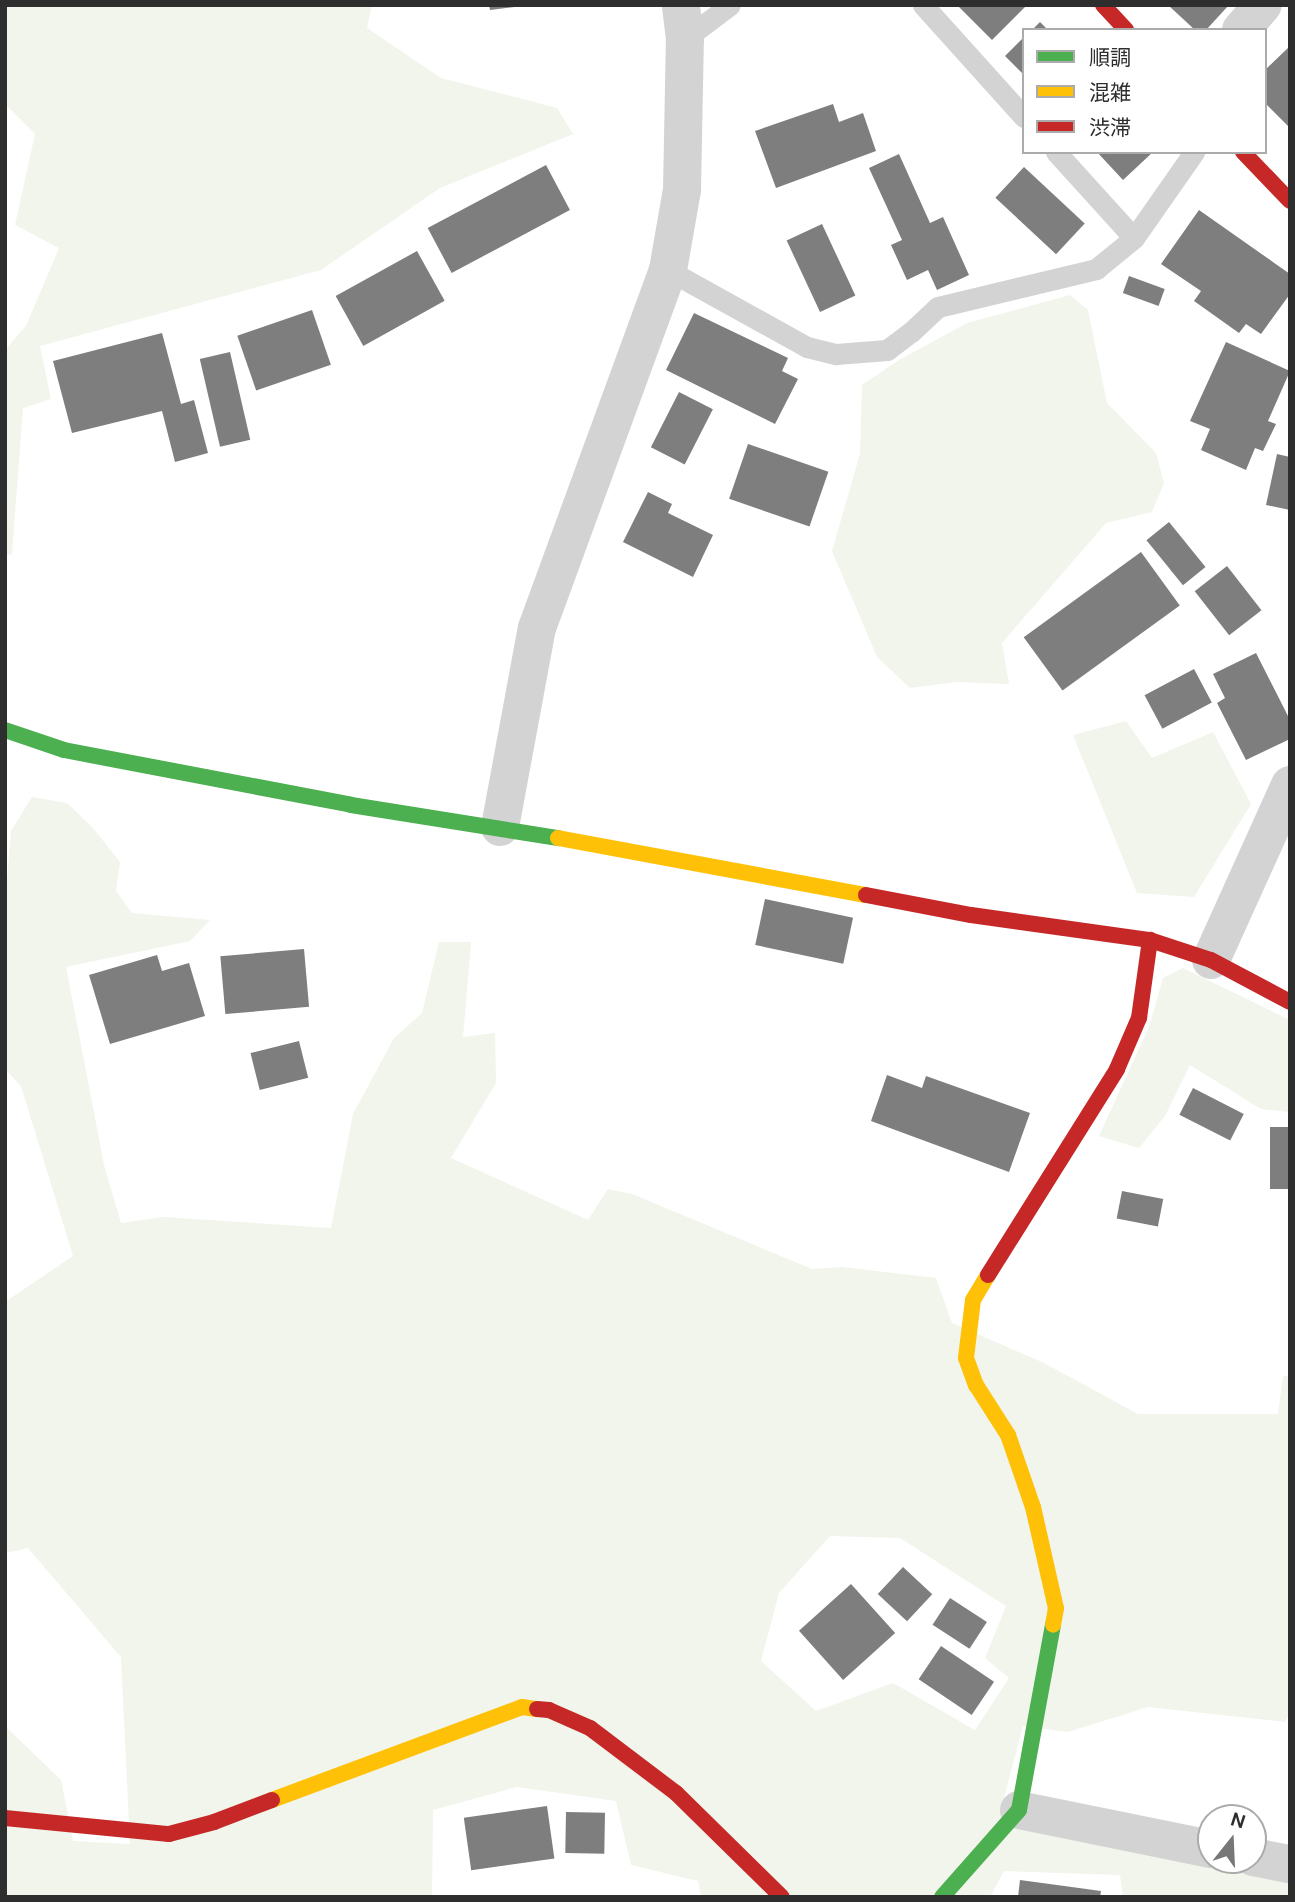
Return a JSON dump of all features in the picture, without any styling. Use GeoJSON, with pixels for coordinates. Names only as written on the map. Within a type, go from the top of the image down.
{"type":"FeatureCollection","features":[{"type":"Feature","properties":{"kind":"street"},"geometry":{"type":"LineString","coordinates":[[1103,5],[1124,28]]}},
{"type":"Feature","properties":{"kind":"street"},"geometry":{"type":"LineString","coordinates":[[1243,28],[1263,5]]}},
{"type":"Feature","properties":{"kind":"street"},"geometry":{"type":"LineString","coordinates":[[500,827],[537,628],[668,270],[682,190],[683,22]]}},
{"type":"Feature","properties":{"kind":"street"},"geometry":{"type":"LineString","coordinates":[[1245,154],[1290,201]]}},
{"type":"Feature","properties":{"kind":"street"},"geometry":{"type":"LineString","coordinates":[[8,740],[351,805],[500,827],[958,913],[1150,940],[1211,960],[1290,1002]]}},
{"type":"Feature","properties":{"kind":"street"},"geometry":{"type":"LineString","coordinates":[[1211,960],[1290,785]]}},
{"type":"Feature","properties":{"kind":"street"},"geometry":{"type":"LineString","coordinates":[[942,1897],[1019,1810],[1056,1608],[1033,1507],[1008,1435],[976,1385],[966,1358],[973,1300],[1117,1069],[1139,1018],[1150,940]]}},
{"type":"Feature","properties":{"kind":"street"},"geometry":{"type":"LineString","coordinates":[[5,1818],[169,1833],[214,1822],[522,1707],[549,1710],[590,1728],[676,1793],[782,1897]]}},
{"type":"Feature","properties":{"kind":"street"},"geometry":{"type":"LineString","coordinates":[[1019,1810],[1197,1846]]}},
{"type":"Feature","properties":{"kind":"street"},"geometry":{"type":"LineString","coordinates":[[1267,1860],[1290,1864]]}},
{"type":"Feature","properties":{"kind":"lane"},"geometry":{"type":"LineString","coordinates":[[683,22],[730,5]]}},
{"type":"Feature","properties":{"kind":"lane"},"geometry":{"type":"LineString","coordinates":[[923,5],[1022,115]]}},
{"type":"Feature","properties":{"kind":"lane"},"geometry":{"type":"LineString","coordinates":[[1058,154],[1134,238]]}},
{"type":"Feature","properties":{"kind":"lane"},"geometry":{"type":"LineString","coordinates":[[668,270],[807,347],[836,354],[887,350],[938,307],[1096,269],[1134,238],[1193,154]]}},
{"type":"Feature","properties":{"kind":"shaded area"},"geometry":{"type":"Polygon","coordinates":[[[5,5],[372,5],[367,28],[441,78],[557,108],[573,134],[440,188],[321,270],[40,346],[51,399],[23,408],[12,554],[5,555],[5,350],[26,326],[59,248],[15,225],[35,134],[5,104],[5,5]]]}},
{"type":"Feature","properties":{"kind":"shaded area"},"geometry":{"type":"Polygon","coordinates":[[[1070,295],[1088,310],[1107,403],[1156,453],[1164,483],[1152,512],[1106,523],[1002,643],[1009,684],[956,682],[910,688],[877,657],[832,551],[860,454],[862,385],[899,360],[967,323],[1070,295]]]}},
{"type":"Feature","properties":{"kind":"shaded area"},"geometry":{"type":"Polygon","coordinates":[[[1126,721],[1152,758],[1213,732],[1251,804],[1194,897],[1137,893],[1073,735],[1126,721]]]}},
{"type":"Feature","properties":{"kind":"shaded area"},"geometry":{"type":"Polygon","coordinates":[[[32,797],[67,803],[93,828],[120,862],[116,891],[132,913],[210,920],[190,941],[66,967],[104,1165],[121,1223],[163,1217],[331,1228],[353,1114],[394,1038],[422,1013],[439,942],[471,942],[463,1037],[495,1033],[496,1083],[451,1158],[588,1220],[608,1189],[632,1194],[812,1269],[842,1267],[936,1278],[952,1323],[1044,1363],[1138,1414],[1278,1414],[1283,1376],[1290,1376],[1290,1712],[1285,1722],[1148,1707],[1068,1732],[1023,1726],[1000,1813],[1197,1857],[1197,1874],[1267,1873],[1290,1878],[1290,1897],[1123,1897],[1120,1875],[1004,1871],[990,1897],[701,1897],[698,1881],[631,1865],[616,1801],[517,1787],[433,1810],[432,1897],[5,1897],[5,1718],[7,1728],[61,1780],[73,1841],[130,1844],[121,1657],[28,1548],[5,1553],[5,1302],[73,1256],[21,1086],[5,1069],[5,907],[11,831],[32,797]],[[830,1536],[779,1593],[761,1661],[816,1711],[893,1683],[975,1730],[1009,1678],[985,1658],[1006,1606],[900,1538],[830,1536]]]}},
{"type":"Feature","properties":{"kind":"shaded area"},"geometry":{"type":"Polygon","coordinates":[[[1183,968],[1290,1020],[1290,1112],[1261,1109],[1190,1065],[1165,1116],[1139,1148],[1099,1136],[1149,1027],[1163,978],[1183,968]]]}},
{"type":"Feature","properties":{"kind":"building"},"geometry":{"type":"Polygon","coordinates":[[[489,5],[515,5],[515,7],[490,10],[489,5]]]}},
{"type":"Feature","properties":{"kind":"building"},"geometry":{"type":"Polygon","coordinates":[[[957,5],[1027,5],[992,40],[957,5]]]}},
{"type":"Feature","properties":{"kind":"building"},"geometry":{"type":"Polygon","coordinates":[[[1168,5],[1229,5],[1208,28],[1193,28],[1168,5]]]}},
{"type":"Feature","properties":{"kind":"building"},"geometry":{"type":"Polygon","coordinates":[[[1040,22],[1046,28],[1034,28],[1040,22]]]}},
{"type":"Feature","properties":{"kind":"building"},"geometry":{"type":"Polygon","coordinates":[[[1022,39],[1022,73],[1005,56],[1022,39]]]}},
{"type":"Feature","properties":{"kind":"building"},"geometry":{"type":"Polygon","coordinates":[[[1290,46],[1290,128],[1267,105],[1267,68],[1290,46]]]}},
{"type":"Feature","properties":{"kind":"building"},"geometry":{"type":"Polygon","coordinates":[[[833,104],[839,122],[863,113],[876,151],[776,188],[755,131],[833,104]]]}},
{"type":"Feature","properties":{"kind":"building"},"geometry":{"type":"Polygon","coordinates":[[[899,154],[930,223],[943,217],[969,275],[937,290],[928,270],[907,280],[891,245],[902,240],[869,168],[899,154]]]}},
{"type":"Feature","properties":{"kind":"building"},"geometry":{"type":"Polygon","coordinates":[[[1099,154],[1151,154],[1123,180],[1099,154]]]}},
{"type":"Feature","properties":{"kind":"building"},"geometry":{"type":"Polygon","coordinates":[[[546,165],[570,210],[452,273],[428,228],[546,165]]]}},
{"type":"Feature","properties":{"kind":"building"},"geometry":{"type":"Polygon","coordinates":[[[1024,167],[1085,224],[1056,254],[995,198],[1024,167]]]}},
{"type":"Feature","properties":{"kind":"building"},"geometry":{"type":"Polygon","coordinates":[[[1199,210],[1290,274],[1290,294],[1261,334],[1246,324],[1239,333],[1194,301],[1201,291],[1161,264],[1199,210]]]}},
{"type":"Feature","properties":{"kind":"building"},"geometry":{"type":"Polygon","coordinates":[[[822,224],[855,296],[820,312],[787,240],[822,224]]]}},
{"type":"Feature","properties":{"kind":"building"},"geometry":{"type":"Polygon","coordinates":[[[417,251],[445,301],[363,346],[336,296],[417,251]]]}},
{"type":"Feature","properties":{"kind":"building"},"geometry":{"type":"Polygon","coordinates":[[[1129,276],[1165,289],[1159,306],[1123,293],[1129,276]]]}},
{"type":"Feature","properties":{"kind":"building"},"geometry":{"type":"Polygon","coordinates":[[[312,310],[331,365],[256,391],[237,336],[312,310]]]}},
{"type":"Feature","properties":{"kind":"building"},"geometry":{"type":"Polygon","coordinates":[[[694,313],[788,358],[782,371],[798,379],[775,424],[666,370],[694,313]]]}},
{"type":"Feature","properties":{"kind":"building"},"geometry":{"type":"Polygon","coordinates":[[[162,333],[181,404],[194,400],[208,453],[175,462],[162,411],[72,433],[53,361],[162,333]]]}},
{"type":"Feature","properties":{"kind":"building"},"geometry":{"type":"Polygon","coordinates":[[[1226,342],[1290,371],[1268,421],[1276,424],[1263,451],[1255,448],[1246,470],[1201,450],[1210,429],[1190,421],[1226,342]]]}},
{"type":"Feature","properties":{"kind":"building"},"geometry":{"type":"Polygon","coordinates":[[[230,352],[250,440],[220,447],[200,359],[230,352]]]}},
{"type":"Feature","properties":{"kind":"building"},"geometry":{"type":"Polygon","coordinates":[[[679,392],[713,409],[685,464],[651,447],[679,392]]]}},
{"type":"Feature","properties":{"kind":"building"},"geometry":{"type":"Polygon","coordinates":[[[748,444],[828,472],[809,527],[729,499],[748,444]]]}},
{"type":"Feature","properties":{"kind":"building"},"geometry":{"type":"Polygon","coordinates":[[[1277,454],[1290,457],[1290,510],[1266,505],[1277,454]]]}},
{"type":"Feature","properties":{"kind":"building"},"geometry":{"type":"Polygon","coordinates":[[[648,492],[672,504],[668,513],[713,535],[693,577],[623,542],[648,492]]]}},
{"type":"Feature","properties":{"kind":"building"},"geometry":{"type":"Polygon","coordinates":[[[1169,522],[1206,567],[1183,585],[1146,540],[1169,522]]]}},
{"type":"Feature","properties":{"kind":"building"},"geometry":{"type":"Polygon","coordinates":[[[1141,552],[1180,605],[1062,691],[1024,637],[1141,552]]]}},
{"type":"Feature","properties":{"kind":"building"},"geometry":{"type":"Polygon","coordinates":[[[1227,566],[1261,610],[1229,635],[1195,591],[1227,566]]]}},
{"type":"Feature","properties":{"kind":"building"},"geometry":{"type":"Polygon","coordinates":[[[1256,653],[1290,720],[1290,739],[1246,760],[1217,703],[1225,698],[1213,674],[1256,653]]]}},
{"type":"Feature","properties":{"kind":"building"},"geometry":{"type":"Polygon","coordinates":[[[1194,669],[1212,703],[1162,729],[1145,695],[1194,669]]]}},
{"type":"Feature","properties":{"kind":"building"},"geometry":{"type":"Polygon","coordinates":[[[765,899],[853,918],[843,964],[755,945],[765,899]]]}},
{"type":"Feature","properties":{"kind":"building"},"geometry":{"type":"Polygon","coordinates":[[[304,949],[309,1007],[225,1014],[220,956],[304,949]]]}},
{"type":"Feature","properties":{"kind":"building"},"geometry":{"type":"Polygon","coordinates":[[[157,955],[162,971],[189,963],[205,1016],[110,1044],[89,975],[157,955]]]}},
{"type":"Feature","properties":{"kind":"building"},"geometry":{"type":"Polygon","coordinates":[[[299,1041],[308,1078],[260,1090],[250,1053],[299,1041]]]}},
{"type":"Feature","properties":{"kind":"building"},"geometry":{"type":"Polygon","coordinates":[[[887,1075],[922,1088],[926,1076],[1030,1113],[1009,1172],[871,1121],[887,1075]]]}},
{"type":"Feature","properties":{"kind":"building"},"geometry":{"type":"Polygon","coordinates":[[[1193,1088],[1244,1114],[1230,1141],[1179,1115],[1193,1088]]]}},
{"type":"Feature","properties":{"kind":"building"},"geometry":{"type":"Polygon","coordinates":[[[1270,1127],[1290,1127],[1290,1189],[1270,1189],[1270,1127]]]}},
{"type":"Feature","properties":{"kind":"building"},"geometry":{"type":"Polygon","coordinates":[[[1122,1191],[1163,1199],[1158,1226],[1117,1218],[1122,1191]]]}},
{"type":"Feature","properties":{"kind":"building"},"geometry":{"type":"Polygon","coordinates":[[[903,1567],[932,1594],[907,1621],[878,1594],[903,1567]]]}},
{"type":"Feature","properties":{"kind":"building"},"geometry":{"type":"Polygon","coordinates":[[[851,1584],[895,1633],[843,1680],[799,1631],[851,1584]]]}},
{"type":"Feature","properties":{"kind":"building"},"geometry":{"type":"Polygon","coordinates":[[[950,1598],[987,1622],[969,1649],[933,1625],[950,1598]]]}},
{"type":"Feature","properties":{"kind":"building"},"geometry":{"type":"Polygon","coordinates":[[[941,1646],[994,1682],[972,1715],[919,1679],[941,1646]]]}},
{"type":"Feature","properties":{"kind":"building"},"geometry":{"type":"Polygon","coordinates":[[[547,1806],[554,1858],[471,1870],[464,1818],[547,1806]]]}},
{"type":"Feature","properties":{"kind":"building"},"geometry":{"type":"Polygon","coordinates":[[[566,1812],[605,1813],[604,1854],[565,1853],[566,1812]]]}},
{"type":"Feature","properties":{"kind":"building"},"geometry":{"type":"Polygon","coordinates":[[[1020,1880],[1101,1891],[1100,1897],[1018,1897],[1020,1880]]]}},
{"type":"Feature","properties":{"kind":"traffic: fast"},"geometry":{"type":"LineString","coordinates":[[5,730],[64,750],[351,805],[558,838]]}},
{"type":"Feature","properties":{"kind":"traffic: fast"},"geometry":{"type":"LineString","coordinates":[[942,1897],[1019,1810],[1053,1625]]}},
{"type":"Feature","properties":{"kind":"traffic: slow"},"geometry":{"type":"LineString","coordinates":[[558,838],[866,895]]}},
{"type":"Feature","properties":{"kind":"traffic: slow"},"geometry":{"type":"LineString","coordinates":[[988,1275],[973,1300],[966,1358],[976,1385],[1008,1435],[1033,1507],[1056,1608],[1053,1625]]}},
{"type":"Feature","properties":{"kind":"traffic: slow"},"geometry":{"type":"LineString","coordinates":[[272,1800],[522,1707],[537,1709]]}},
{"type":"Feature","properties":{"kind":"traffic: jam"},"geometry":{"type":"LineString","coordinates":[[1103,5],[1124,28]]}},
{"type":"Feature","properties":{"kind":"traffic: jam"},"geometry":{"type":"LineString","coordinates":[[1245,154],[1290,201]]}},
{"type":"Feature","properties":{"kind":"traffic: jam"},"geometry":{"type":"LineString","coordinates":[[866,895],[971,915],[1150,940],[1211,960],[1290,1002]]}},
{"type":"Feature","properties":{"kind":"traffic: jam"},"geometry":{"type":"LineString","coordinates":[[988,1275],[1117,1069],[1139,1018],[1150,940]]}},
{"type":"Feature","properties":{"kind":"traffic: jam"},"geometry":{"type":"LineString","coordinates":[[537,1709],[549,1710],[590,1728],[676,1793],[782,1897]]}},
{"type":"Feature","properties":{"kind":"traffic: jam"},"geometry":{"type":"LineString","coordinates":[[5,1818],[169,1834],[214,1822],[272,1800]]}}]}
